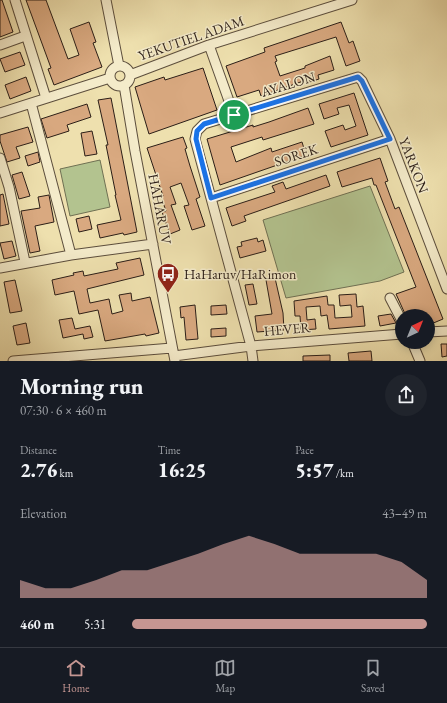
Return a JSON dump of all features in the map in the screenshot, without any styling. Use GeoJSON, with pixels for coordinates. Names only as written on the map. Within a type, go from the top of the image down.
{"type":"FeatureCollection","features":[{"type":"Feature","properties":{"kind":"street"},"geometry":{"type":"LineString","coordinates":[[15,0],[46,98]]}},
{"type":"Feature","properties":{"kind":"street"},"geometry":{"type":"LineString","coordinates":[[106,0],[119,66]]}},
{"type":"Feature","properties":{"kind":"street","name":"YEKUTIEL ADAM"},"geometry":{"type":"LineString","coordinates":[[130,75],[209,45],[352,0]]}},
{"type":"Feature","properties":{"kind":"street"},"geometry":{"type":"LineString","coordinates":[[0,45],[26,36]]}},
{"type":"Feature","properties":{"kind":"street"},"geometry":{"type":"LineString","coordinates":[[209,45],[234,115]]}},
{"type":"Feature","properties":{"kind":"street"},"geometry":{"type":"LineString","coordinates":[[119,66],[126,68],[130,75],[128,82],[124,85],[114,84],[110,78],[112,70],[119,66]]}},
{"type":"Feature","properties":{"kind":"street","name":"AYALON"},"geometry":{"type":"LineString","coordinates":[[211,198],[196,139],[197,131],[204,124],[358,77]]}},
{"type":"Feature","properties":{"kind":"street","name":"YARKON"},"geometry":{"type":"LineString","coordinates":[[358,77],[362,81],[390,139],[447,289]]}},
{"type":"Feature","properties":{"kind":"street"},"geometry":{"type":"LineString","coordinates":[[0,113],[110,78]]}},
{"type":"Feature","properties":{"kind":"street","name":"HAHARUV"},"geometry":{"type":"LineString","coordinates":[[124,85],[174,355]]}},
{"type":"Feature","properties":{"kind":"street"},"geometry":{"type":"LineString","coordinates":[[31,103],[71,255]]}},
{"type":"Feature","properties":{"kind":"street","name":"SOREK"},"geometry":{"type":"LineString","coordinates":[[211,198],[390,139]]}},
{"type":"Feature","properties":{"kind":"street"},"geometry":{"type":"LineString","coordinates":[[0,158],[9,187],[25,262]]}},
{"type":"Feature","properties":{"kind":"street"},"geometry":{"type":"LineString","coordinates":[[211,198],[251,346],[253,361]]}},
{"type":"Feature","properties":{"kind":"street"},"geometry":{"type":"LineString","coordinates":[[0,268],[25,262],[153,244]]}},
{"type":"Feature","properties":{"kind":"street"},"geometry":{"type":"LineString","coordinates":[[390,298],[396,309]]}},
{"type":"Feature","properties":{"kind":"street"},"geometry":{"type":"LineString","coordinates":[[435,332],[447,331]]}},
{"type":"Feature","properties":{"kind":"street","name":"HEVER"},"geometry":{"type":"LineString","coordinates":[[13,361],[174,355],[251,346],[395,335]]}},
{"type":"Feature","properties":{"kind":"street"},"geometry":{"type":"LineString","coordinates":[[415,349],[420,361]]}},
{"type":"Feature","properties":{"kind":"green space"},"geometry":{"type":"Polygon","coordinates":[[[100,160],[110,207],[70,216],[60,169],[100,160]]]}},
{"type":"Feature","properties":{"kind":"green space"},"geometry":{"type":"Polygon","coordinates":[[[370,186],[404,272],[380,281],[286,298],[263,220],[370,186]]]}},
{"type":"Feature","properties":{"kind":"building"},"geometry":{"type":"Polygon","coordinates":[[[0,0],[2,0],[13,32],[0,37],[0,0]]]}},
{"type":"Feature","properties":{"kind":"building"},"geometry":{"type":"Polygon","coordinates":[[[26,0],[46,0],[68,59],[79,55],[70,29],[89,22],[96,42],[93,43],[102,67],[54,85],[48,69],[51,68],[26,0]]]}},
{"type":"Feature","properties":{"kind":"building"},"geometry":{"type":"Polygon","coordinates":[[[341,22],[349,43],[353,41],[360,61],[346,66],[336,37],[275,56],[277,61],[275,62],[280,76],[305,68],[305,66],[330,56],[334,70],[318,75],[319,79],[310,82],[309,79],[261,96],[259,90],[237,97],[226,66],[265,52],[264,48],[341,22]]]}},
{"type":"Feature","properties":{"kind":"building"},"geometry":{"type":"Polygon","coordinates":[[[20,52],[25,65],[5,72],[0,59],[20,52]]]}},
{"type":"Feature","properties":{"kind":"building"},"geometry":{"type":"Polygon","coordinates":[[[203,68],[217,110],[149,134],[135,87],[164,77],[165,80],[203,68]]]}},
{"type":"Feature","properties":{"kind":"building"},"geometry":{"type":"Polygon","coordinates":[[[26,77],[31,91],[10,99],[5,85],[26,77]]]}},
{"type":"Feature","properties":{"kind":"building"},"geometry":{"type":"Polygon","coordinates":[[[354,93],[368,135],[331,147],[325,131],[343,125],[345,130],[356,126],[349,105],[337,108],[339,114],[324,119],[319,104],[354,93]]]}},
{"type":"Feature","properties":{"kind":"building"},"geometry":{"type":"Polygon","coordinates":[[[111,98],[137,232],[124,235],[123,233],[100,238],[97,225],[121,220],[106,145],[108,145],[98,100],[111,98]]]}},
{"type":"Feature","properties":{"kind":"building"},"geometry":{"type":"Polygon","coordinates":[[[87,104],[91,117],[67,125],[69,131],[47,138],[41,119],[87,104]]]}},
{"type":"Feature","properties":{"kind":"building"},"geometry":{"type":"Polygon","coordinates":[[[308,108],[314,124],[263,140],[262,137],[231,147],[236,162],[271,148],[272,152],[302,142],[306,155],[220,185],[207,139],[253,125],[253,127],[308,108]]]}},
{"type":"Feature","properties":{"kind":"building"},"geometry":{"type":"Polygon","coordinates":[[[28,127],[33,142],[16,147],[20,158],[7,162],[0,141],[0,135],[28,127]]]}},
{"type":"Feature","properties":{"kind":"building"},"geometry":{"type":"Polygon","coordinates":[[[92,131],[97,154],[85,156],[81,133],[92,131]]]}},
{"type":"Feature","properties":{"kind":"building"},"geometry":{"type":"Polygon","coordinates":[[[183,137],[187,148],[185,149],[200,197],[196,199],[205,226],[192,230],[184,206],[189,205],[181,183],[170,187],[176,204],[171,205],[180,230],[170,234],[162,212],[166,211],[161,197],[163,196],[147,148],[183,137]]]}},
{"type":"Feature","properties":{"kind":"building"},"geometry":{"type":"Polygon","coordinates":[[[38,152],[40,162],[28,166],[25,156],[38,152]]]}},
{"type":"Feature","properties":{"kind":"building"},"geometry":{"type":"Polygon","coordinates":[[[380,158],[388,181],[385,182],[395,209],[399,207],[443,319],[435,322],[435,309],[403,309],[396,294],[416,287],[376,185],[374,185],[372,178],[342,187],[337,172],[380,158]]]}},
{"type":"Feature","properties":{"kind":"building"},"geometry":{"type":"Polygon","coordinates":[[[22,172],[30,196],[19,199],[12,175],[22,172]]]}},
{"type":"Feature","properties":{"kind":"building"},"geometry":{"type":"Polygon","coordinates":[[[326,175],[330,186],[244,216],[246,221],[232,226],[226,208],[275,192],[272,186],[283,182],[286,189],[326,175]]]}},
{"type":"Feature","properties":{"kind":"building"},"geometry":{"type":"Polygon","coordinates":[[[3,194],[9,224],[0,226],[0,195],[3,194]]]}},
{"type":"Feature","properties":{"kind":"building"},"geometry":{"type":"Polygon","coordinates":[[[49,195],[54,222],[35,226],[40,251],[30,253],[21,211],[40,208],[38,197],[49,195]]]}},
{"type":"Feature","properties":{"kind":"building"},"geometry":{"type":"Polygon","coordinates":[[[89,216],[92,229],[79,232],[76,219],[89,216]]]}},
{"type":"Feature","properties":{"kind":"building"},"geometry":{"type":"Polygon","coordinates":[[[257,238],[258,242],[263,240],[266,251],[240,258],[237,247],[242,246],[241,242],[257,238]]]}},
{"type":"Feature","properties":{"kind":"building"},"geometry":{"type":"Polygon","coordinates":[[[12,241],[16,256],[4,259],[0,243],[12,241]]]}},
{"type":"Feature","properties":{"kind":"building"},"geometry":{"type":"Polygon","coordinates":[[[140,258],[144,275],[87,289],[90,303],[109,299],[112,314],[123,311],[119,295],[131,293],[132,301],[150,297],[159,333],[105,341],[98,310],[79,314],[74,291],[55,295],[52,280],[74,275],[73,273],[83,271],[84,276],[118,269],[116,263],[140,258]]]}},
{"type":"Feature","properties":{"kind":"building"},"geometry":{"type":"Polygon","coordinates":[[[275,278],[283,313],[284,330],[257,332],[255,316],[272,314],[266,280],[275,278]]]}},
{"type":"Feature","properties":{"kind":"building"},"geometry":{"type":"Polygon","coordinates":[[[15,280],[22,311],[10,313],[4,282],[15,280]]]}},
{"type":"Feature","properties":{"kind":"building"},"geometry":{"type":"Polygon","coordinates":[[[253,284],[257,304],[249,305],[245,285],[253,284]]]}},
{"type":"Feature","properties":{"kind":"building"},"geometry":{"type":"Polygon","coordinates":[[[356,294],[357,307],[363,306],[365,326],[329,329],[327,315],[321,316],[320,306],[306,307],[307,320],[315,319],[316,329],[301,330],[300,316],[295,316],[294,301],[327,296],[328,305],[334,305],[335,318],[352,317],[351,305],[340,306],[339,295],[356,294]]]}},
{"type":"Feature","properties":{"kind":"building"},"geometry":{"type":"Polygon","coordinates":[[[195,305],[198,339],[186,340],[184,317],[181,318],[180,307],[195,305]]]}},
{"type":"Feature","properties":{"kind":"building"},"geometry":{"type":"Polygon","coordinates":[[[226,305],[227,314],[211,315],[211,306],[226,305]]]}},
{"type":"Feature","properties":{"kind":"building"},"geometry":{"type":"Polygon","coordinates":[[[391,314],[395,323],[380,326],[378,316],[391,314]]]}},
{"type":"Feature","properties":{"kind":"building"},"geometry":{"type":"Polygon","coordinates":[[[72,318],[75,329],[90,326],[93,337],[84,339],[83,334],[63,338],[59,320],[72,318]]]}},
{"type":"Feature","properties":{"kind":"building"},"geometry":{"type":"Polygon","coordinates":[[[26,323],[30,343],[17,345],[13,326],[26,323]]]}},
{"type":"Feature","properties":{"kind":"building"},"geometry":{"type":"Polygon","coordinates":[[[226,328],[226,336],[211,337],[211,329],[226,328]]]}},
{"type":"Feature","properties":{"kind":"building"},"geometry":{"type":"Polygon","coordinates":[[[441,344],[447,344],[447,356],[442,357],[441,344]]]}},
{"type":"Feature","properties":{"kind":"building"},"geometry":{"type":"Polygon","coordinates":[[[371,351],[372,361],[349,361],[348,353],[371,351]]]}},
{"type":"Feature","properties":{"kind":"building"},"geometry":{"type":"Polygon","coordinates":[[[330,355],[330,361],[303,361],[303,356],[330,355]]]}},
{"type":"Feature","properties":{"kind":"place","name":"HaHaruv/HaRimon"},"geometry":{"type":"Point","coordinates":[168,294]}},
{"type":"Feature","properties":{"kind":"route"},"geometry":{"type":"LineString","coordinates":[[358,77],[362,81],[390,139],[211,198],[196,139],[197,131],[204,124],[234,115],[358,77]]}}]}
